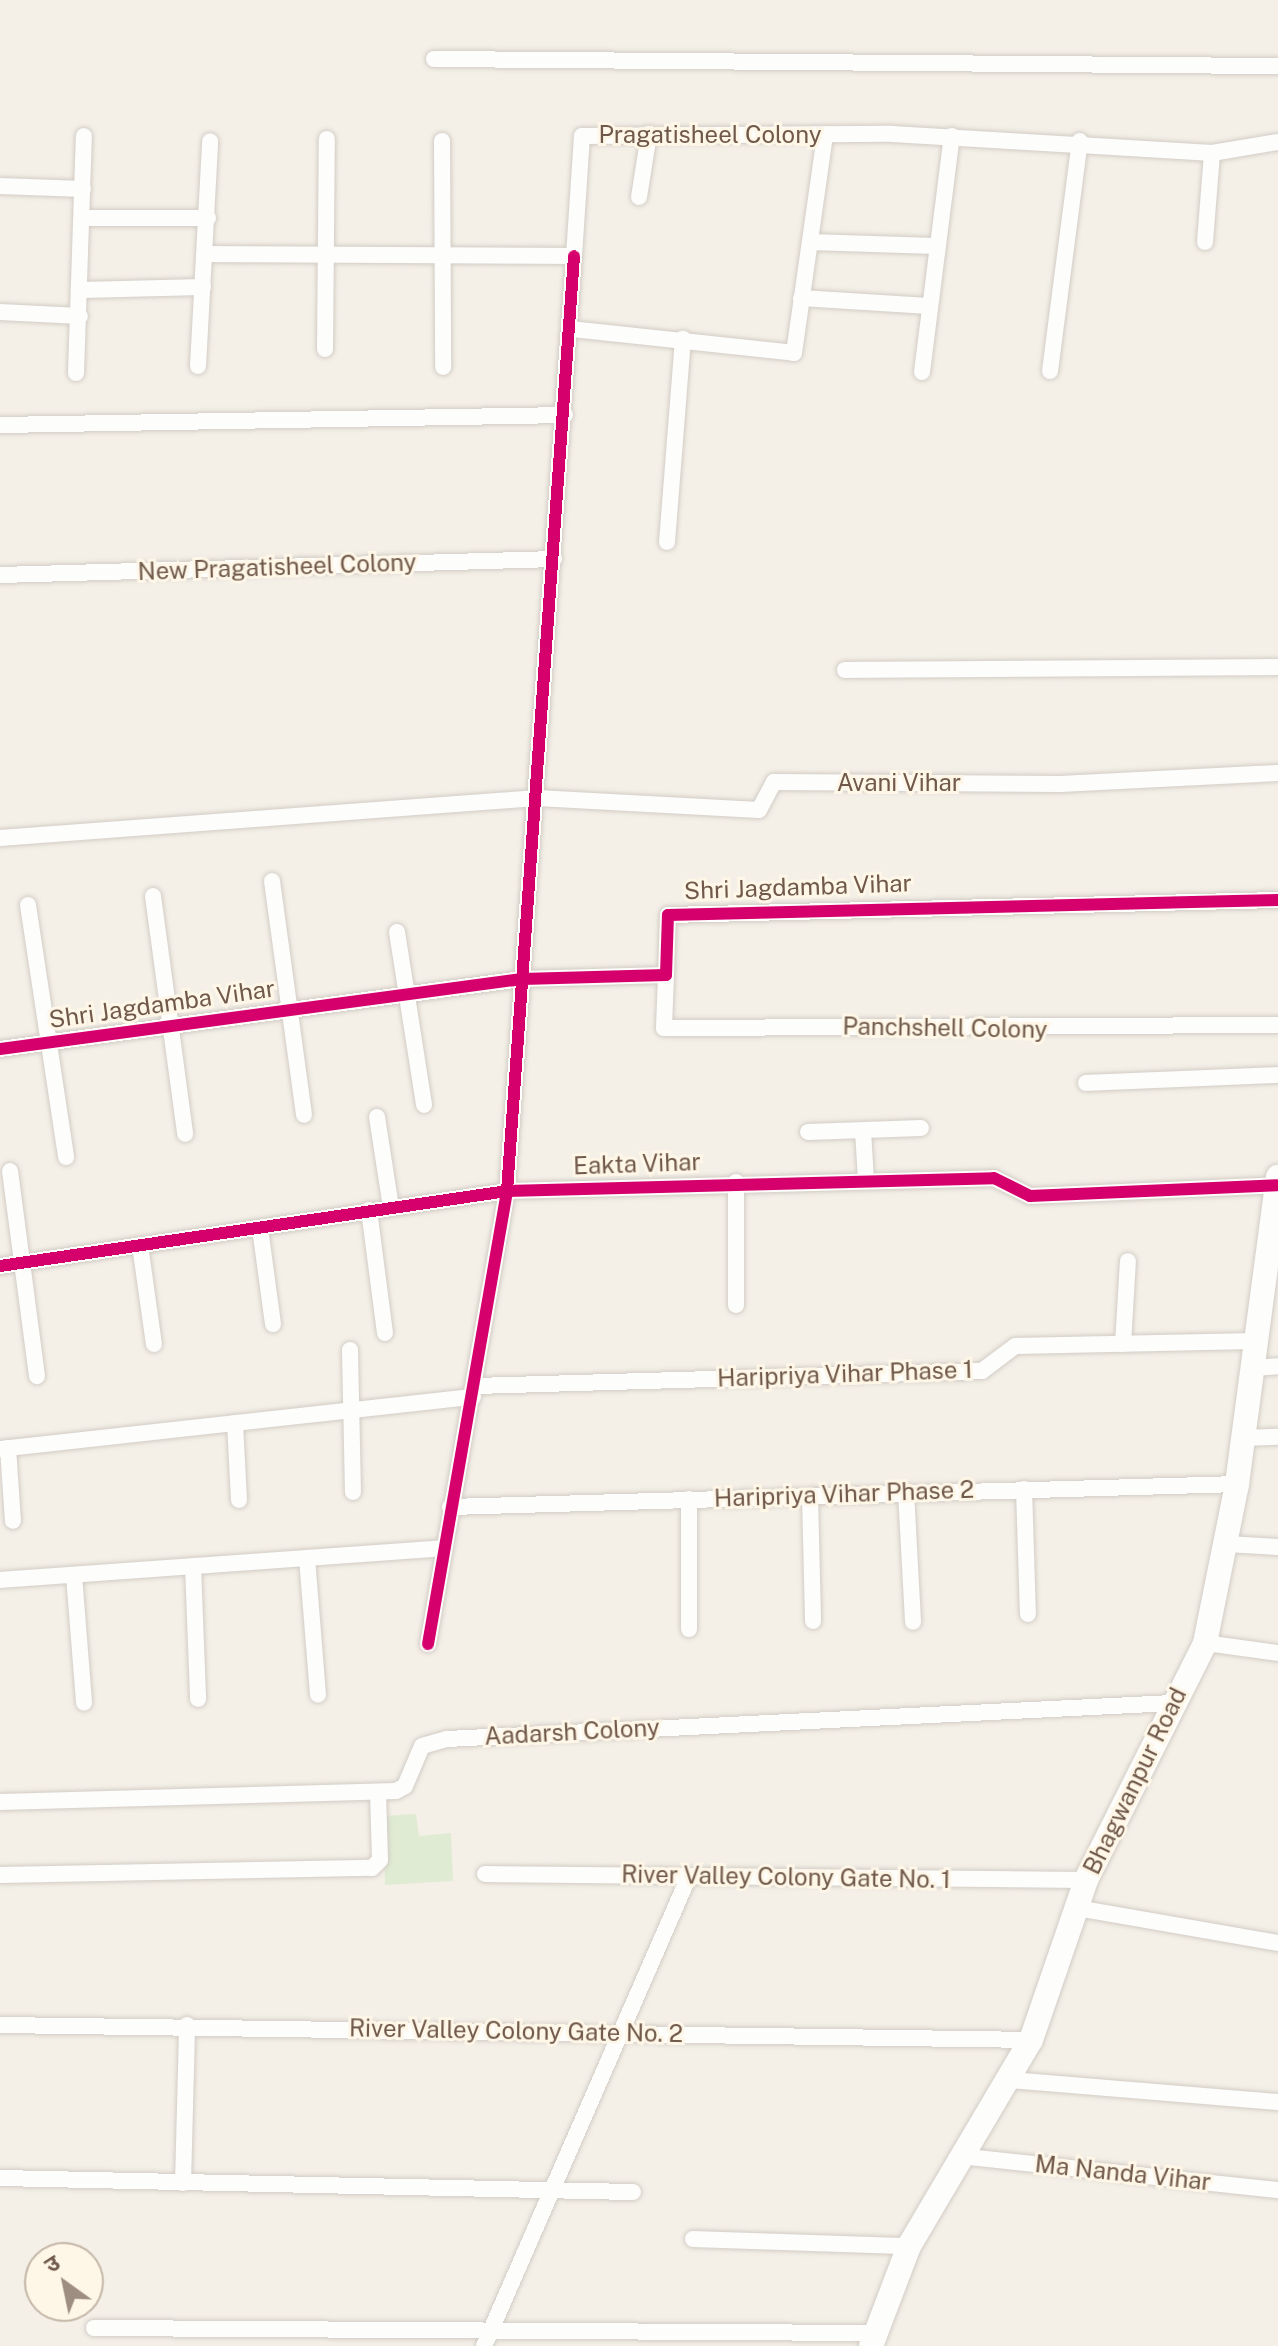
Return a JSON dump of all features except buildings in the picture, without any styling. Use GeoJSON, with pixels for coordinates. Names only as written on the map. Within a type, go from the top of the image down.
{"type":"FeatureCollection","features":[{"type":"Feature","properties":{"kind":"street"},"geometry":{"type":"LineString","coordinates":[[434,59],[1278,66]]}},
{"type":"Feature","properties":{"kind":"street"},"geometry":{"type":"LineString","coordinates":[[639,197],[649,134]]}},
{"type":"Feature","properties":{"kind":"street"},"geometry":{"type":"LineString","coordinates":[[571,329],[794,353],[825,134]]}},
{"type":"Feature","properties":{"kind":"street"},"geometry":{"type":"LineString","coordinates":[[76,373],[84,136]]}},
{"type":"Feature","properties":{"kind":"street","name":"Pragatisheel Colony"},"geometry":{"type":"LineString","coordinates":[[574,256],[582,136],[952,136],[1080,141],[1212,153],[1278,142]]}},
{"type":"Feature","properties":{"kind":"street"},"geometry":{"type":"LineString","coordinates":[[922,372],[935,246],[952,136]]}},
{"type":"Feature","properties":{"kind":"street"},"geometry":{"type":"LineString","coordinates":[[325,349],[327,139]]}},
{"type":"Feature","properties":{"kind":"street"},"geometry":{"type":"LineString","coordinates":[[198,366],[210,141]]}},
{"type":"Feature","properties":{"kind":"street"},"geometry":{"type":"LineString","coordinates":[[442,141],[443,367]]}},
{"type":"Feature","properties":{"kind":"street"},"geometry":{"type":"LineString","coordinates":[[1050,371],[1080,141]]}},
{"type":"Feature","properties":{"kind":"street"},"geometry":{"type":"LineString","coordinates":[[1205,242],[1212,153]]}},
{"type":"Feature","properties":{"kind":"street"},"geometry":{"type":"LineString","coordinates":[[0,186],[83,189]]}},
{"type":"Feature","properties":{"kind":"street"},"geometry":{"type":"LineString","coordinates":[[82,218],[208,218]]}},
{"type":"Feature","properties":{"kind":"street"},"geometry":{"type":"LineString","coordinates":[[810,242],[935,246]]}},
{"type":"Feature","properties":{"kind":"street"},"geometry":{"type":"LineString","coordinates":[[205,254],[574,256],[507,1191],[474,1391],[442,1548],[428,1644]]}},
{"type":"Feature","properties":{"kind":"street"},"geometry":{"type":"LineString","coordinates":[[81,290],[203,287]]}},
{"type":"Feature","properties":{"kind":"street"},"geometry":{"type":"LineString","coordinates":[[801,298],[929,306]]}},
{"type":"Feature","properties":{"kind":"street"},"geometry":{"type":"LineString","coordinates":[[0,312],[80,316]]}},
{"type":"Feature","properties":{"kind":"street"},"geometry":{"type":"LineString","coordinates":[[667,542],[683,339]]}},
{"type":"Feature","properties":{"kind":"street"},"geometry":{"type":"LineString","coordinates":[[0,425],[565,415]]}},
{"type":"Feature","properties":{"kind":"street","name":"New Pragatisheel Colony"},"geometry":{"type":"LineString","coordinates":[[0,575],[554,559]]}},
{"type":"Feature","properties":{"kind":"street"},"geometry":{"type":"LineString","coordinates":[[845,670],[1278,667]]}},
{"type":"Feature","properties":{"kind":"street","name":"Avani Vihar"},"geometry":{"type":"LineString","coordinates":[[537,798],[759,810],[774,782],[1060,784],[1278,773]]}},
{"type":"Feature","properties":{"kind":"street"},"geometry":{"type":"LineString","coordinates":[[0,838],[537,798]]}},
{"type":"Feature","properties":{"kind":"street"},"geometry":{"type":"LineString","coordinates":[[272,881],[304,1115]]}},
{"type":"Feature","properties":{"kind":"street"},"geometry":{"type":"LineString","coordinates":[[153,896],[167,1023],[185,1134]]}},
{"type":"Feature","properties":{"kind":"street","name":"Shri Jagdamba Vihar"},"geometry":{"type":"LineString","coordinates":[[0,1049],[167,1023],[522,979],[666,975],[668,915],[1278,900]]}},
{"type":"Feature","properties":{"kind":"street"},"geometry":{"type":"LineString","coordinates":[[28,905],[66,1157]]}},
{"type":"Feature","properties":{"kind":"street"},"geometry":{"type":"LineString","coordinates":[[397,932],[424,1105]]}},
{"type":"Feature","properties":{"kind":"street","name":"Panchshell Colony"},"geometry":{"type":"LineString","coordinates":[[666,975],[664,1028],[1278,1025]]}},
{"type":"Feature","properties":{"kind":"street"},"geometry":{"type":"LineString","coordinates":[[1086,1083],[1278,1075]]}},
{"type":"Feature","properties":{"kind":"street"},"geometry":{"type":"LineString","coordinates":[[377,1117],[391,1207]]}},
{"type":"Feature","properties":{"kind":"street"},"geometry":{"type":"LineString","coordinates":[[808,1132],[921,1128]]}},
{"type":"Feature","properties":{"kind":"street"},"geometry":{"type":"LineString","coordinates":[[863,1131],[866,1180]]}},
{"type":"Feature","properties":{"kind":"street"},"geometry":{"type":"LineString","coordinates":[[10,1171],[37,1376]]}},
{"type":"Feature","properties":{"kind":"street","name":"Bhagwanpur Road"},"geometry":{"type":"LineString","coordinates":[[873,2339],[909,2246],[968,2157],[1031,2040],[1086,1880],[1172,1703],[1205,1643],[1237,1484],[1254,1341],[1274,1240],[1278,1177]]}},
{"type":"Feature","properties":{"kind":"street","name":"Eakta Vihar"},"geometry":{"type":"LineString","coordinates":[[0,1266],[507,1191],[736,1182],[994,1178],[1030,1196],[1277,1185]]}},
{"type":"Feature","properties":{"kind":"street"},"geometry":{"type":"LineString","coordinates":[[736,1182],[736,1305]]}},
{"type":"Feature","properties":{"kind":"street"},"geometry":{"type":"LineString","coordinates":[[369,1210],[385,1333]]}},
{"type":"Feature","properties":{"kind":"street"},"geometry":{"type":"LineString","coordinates":[[260,1228],[273,1324]]}},
{"type":"Feature","properties":{"kind":"street"},"geometry":{"type":"LineString","coordinates":[[140,1245],[154,1344]]}},
{"type":"Feature","properties":{"kind":"street"},"geometry":{"type":"LineString","coordinates":[[1123,1344],[1128,1261]]}},
{"type":"Feature","properties":{"kind":"street","name":"Haripriya Vihar Phase 1"},"geometry":{"type":"LineString","coordinates":[[4,1449],[351,1410],[474,1391],[982,1371],[1015,1346],[1254,1341]]}},
{"type":"Feature","properties":{"kind":"street"},"geometry":{"type":"LineString","coordinates":[[350,1350],[353,1492]]}},
{"type":"Feature","properties":{"kind":"street"},"geometry":{"type":"LineString","coordinates":[[1252,1368],[1278,1366]]}},
{"type":"Feature","properties":{"kind":"street"},"geometry":{"type":"LineString","coordinates":[[235,1423],[239,1500]]}},
{"type":"Feature","properties":{"kind":"street"},"geometry":{"type":"LineString","coordinates":[[1242,1438],[1278,1437]]}},
{"type":"Feature","properties":{"kind":"street"},"geometry":{"type":"LineString","coordinates":[[4,1449],[13,1521]]}},
{"type":"Feature","properties":{"kind":"street","name":"Haripriya Vihar Phase 2"},"geometry":{"type":"LineString","coordinates":[[450,1507],[1237,1484]]}},
{"type":"Feature","properties":{"kind":"street"},"geometry":{"type":"LineString","coordinates":[[1024,1489],[1028,1614]]}},
{"type":"Feature","properties":{"kind":"street"},"geometry":{"type":"LineString","coordinates":[[906,1492],[913,1622]]}},
{"type":"Feature","properties":{"kind":"street"},"geometry":{"type":"LineString","coordinates":[[810,1496],[813,1621]]}},
{"type":"Feature","properties":{"kind":"street"},"geometry":{"type":"LineString","coordinates":[[689,1499],[689,1629]]}},
{"type":"Feature","properties":{"kind":"street"},"geometry":{"type":"LineString","coordinates":[[1227,1544],[1278,1547]]}},
{"type":"Feature","properties":{"kind":"street"},"geometry":{"type":"LineString","coordinates":[[0,1580],[442,1548]]}},
{"type":"Feature","properties":{"kind":"street"},"geometry":{"type":"LineString","coordinates":[[307,1558],[318,1695]]}},
{"type":"Feature","properties":{"kind":"street"},"geometry":{"type":"LineString","coordinates":[[193,1566],[198,1699]]}},
{"type":"Feature","properties":{"kind":"street"},"geometry":{"type":"LineString","coordinates":[[74,1575],[84,1703]]}},
{"type":"Feature","properties":{"kind":"street"},"geometry":{"type":"LineString","coordinates":[[1205,1643],[1278,1653]]}},
{"type":"Feature","properties":{"kind":"street","name":"Aadarsh Colony"},"geometry":{"type":"LineString","coordinates":[[0,1802],[378,1793],[405,1786],[422,1746],[447,1739],[1172,1703]]}},
{"type":"Feature","properties":{"kind":"street"},"geometry":{"type":"LineString","coordinates":[[0,1875],[372,1868],[380,1860],[378,1793]]}},
{"type":"Feature","properties":{"kind":"street","name":"River Valley Colony Gate No. 1"},"geometry":{"type":"LineString","coordinates":[[485,1874],[1086,1880]]}},
{"type":"Feature","properties":{"kind":"street"},"geometry":{"type":"LineString","coordinates":[[484,2346],[689,1876]]}},
{"type":"Feature","properties":{"kind":"street"},"geometry":{"type":"LineString","coordinates":[[1077,1908],[1278,1943]]}},
{"type":"Feature","properties":{"kind":"street","name":"River Valley Colony Gate No. 2"},"geometry":{"type":"LineString","coordinates":[[0,2025],[187,2025],[1031,2040]]}},
{"type":"Feature","properties":{"kind":"street"},"geometry":{"type":"LineString","coordinates":[[183,2183],[187,2025]]}},
{"type":"Feature","properties":{"kind":"street"},"geometry":{"type":"LineString","coordinates":[[1009,2080],[1278,2102]]}},
{"type":"Feature","properties":{"kind":"street","name":"Ma Nanda Vihar"},"geometry":{"type":"LineString","coordinates":[[968,2157],[1278,2190]]}},
{"type":"Feature","properties":{"kind":"street"},"geometry":{"type":"LineString","coordinates":[[0,2178],[633,2192]]}},
{"type":"Feature","properties":{"kind":"street"},"geometry":{"type":"LineString","coordinates":[[693,2239],[909,2246]]}},
{"type":"Feature","properties":{"kind":"street"},"geometry":{"type":"LineString","coordinates":[[94,2328],[493,2326],[873,2339]]}},
{"type":"Feature","properties":{"kind":"green space"},"geometry":{"type":"Polygon","coordinates":[[[416,1814],[419,1836],[451,1833],[453,1881],[385,1885],[383,1816],[416,1814]]]}},
{"type":"Feature","properties":{"kind":"cycle path"},"geometry":{"type":"LineString","coordinates":[[428,1644],[507,1191],[574,256]]}},
{"type":"Feature","properties":{"kind":"cycle path"},"geometry":{"type":"LineString","coordinates":[[0,1049],[522,979],[666,975],[668,915],[1278,900]]}},
{"type":"Feature","properties":{"kind":"cycle path"},"geometry":{"type":"LineString","coordinates":[[0,1266],[507,1191],[994,1178],[1030,1196],[1277,1185]]}}]}
